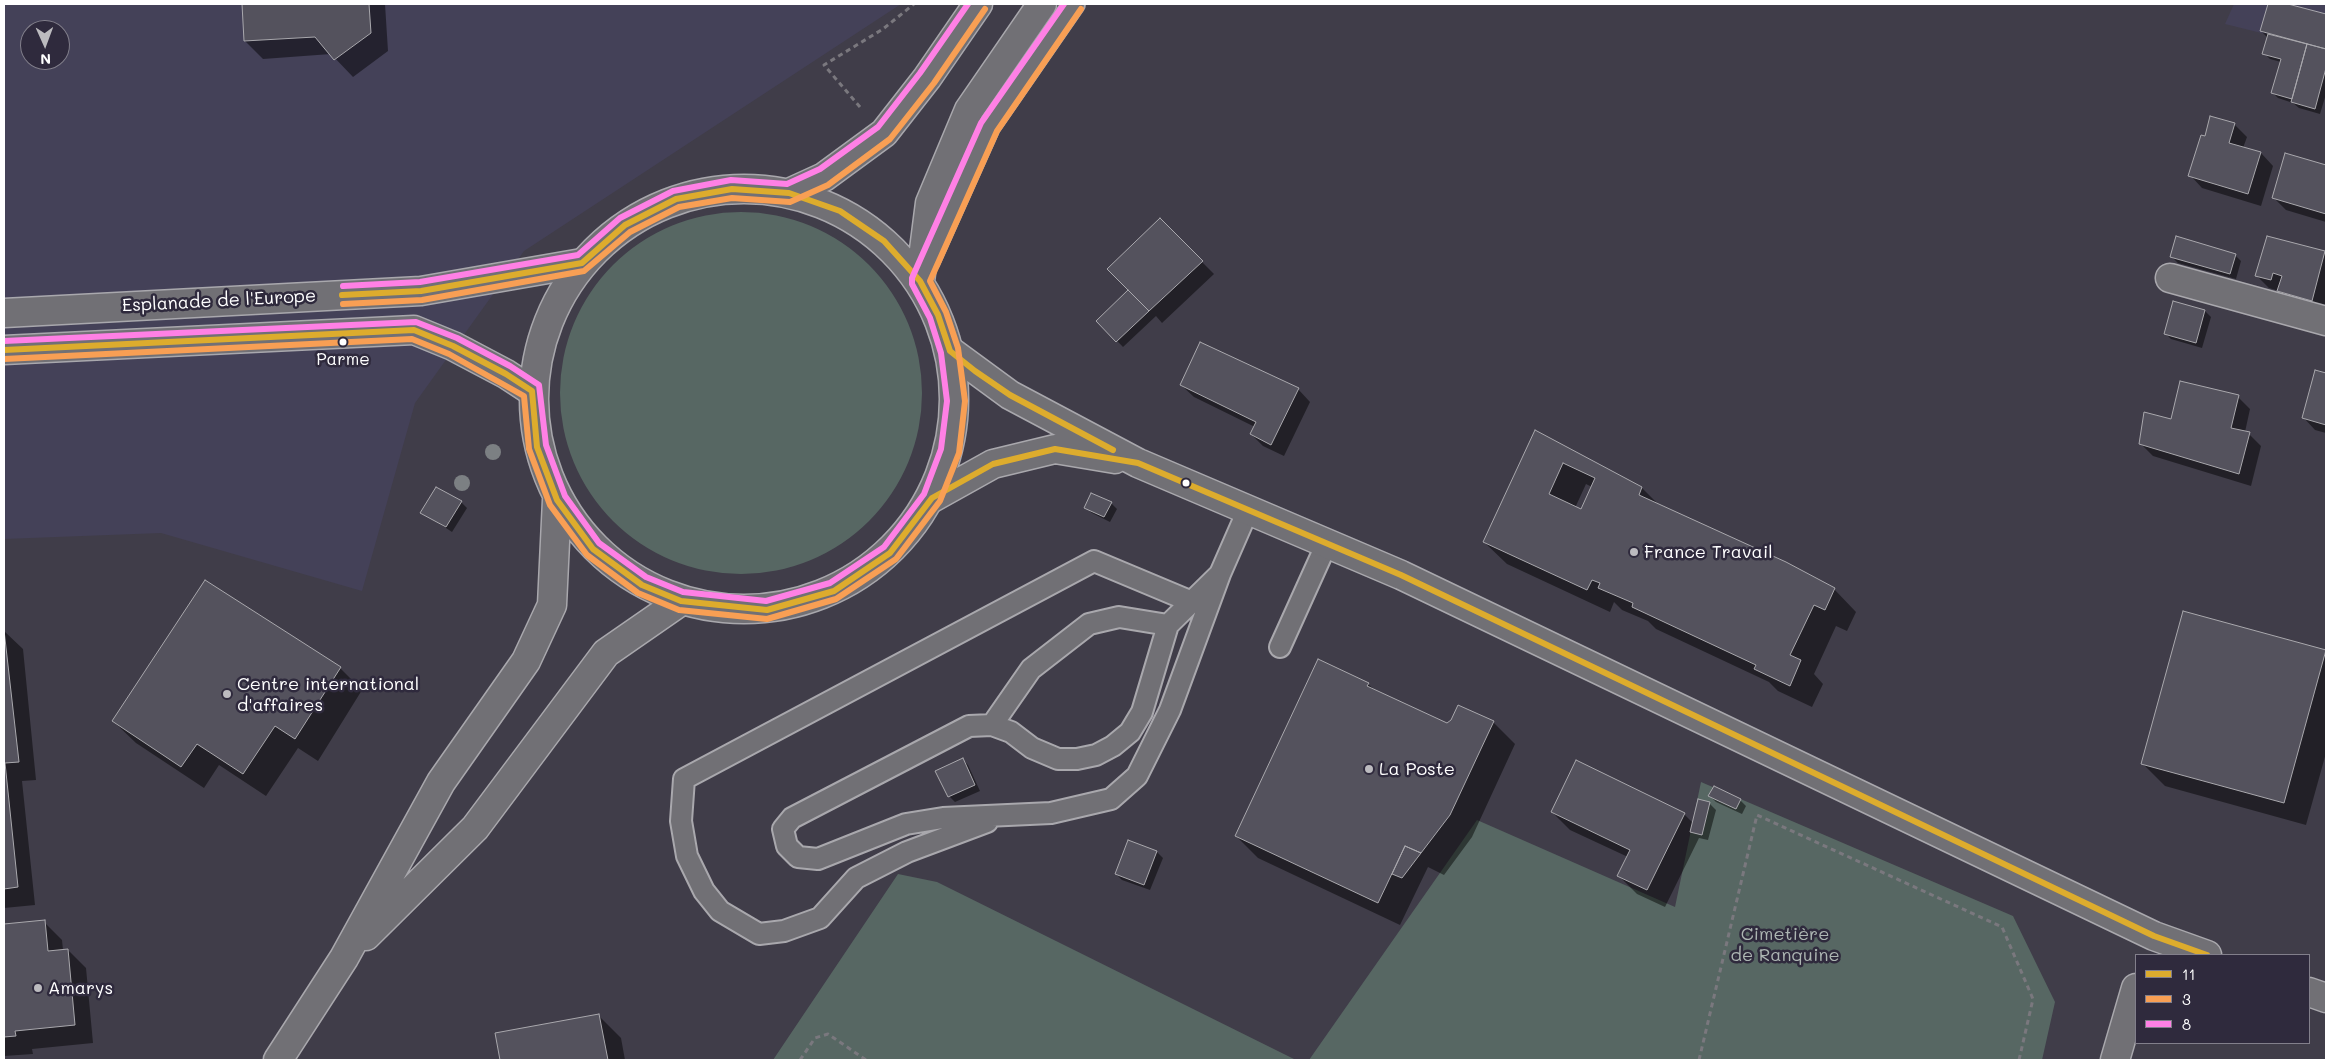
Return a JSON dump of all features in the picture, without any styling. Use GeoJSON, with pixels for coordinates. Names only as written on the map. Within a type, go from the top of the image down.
{"type":"FeatureCollection","features":[{"type":"Feature","properties":{"kind":"main road"},"geometry":{"type":"LineString","coordinates":[[789,194],[824,177],[884,133],[927,78],[978,4]]}},
{"type":"Feature","properties":{"kind":"main road"},"geometry":{"type":"LineString","coordinates":[[920,281],[930,203],[969,110],[1042,4]]}},
{"type":"Feature","properties":{"kind":"main road"},"geometry":{"type":"LineString","coordinates":[[732,189],[789,194],[840,211],[884,241],[920,281],[938,314],[950,351],[956,401],[950,451],[932,498],[890,553],[834,591],[767,610],[681,601],[642,585],[593,549],[557,500],[537,447],[532,391],[539,345],[556,302],[582,263],[625,225],[676,200],[732,189]]}},
{"type":"Feature","properties":{"kind":"main road","name":"Esplanade de l'Europe"},"geometry":{"type":"LineString","coordinates":[[4,312],[421,290],[582,263]]}},
{"type":"Feature","properties":{"kind":"main road"},"geometry":{"type":"LineString","coordinates":[[2170,278],[2326,321]]}},
{"type":"Feature","properties":{"kind":"main road"},"geometry":{"type":"LineString","coordinates":[[4,350],[414,330],[453,346],[506,374],[532,391]]}},
{"type":"Feature","properties":{"kind":"main road"},"geometry":{"type":"LineString","coordinates":[[950,351],[1010,395],[1138,463],[1410,580],[2150,946],[2201,954]]}},
{"type":"Feature","properties":{"kind":"main road"},"geometry":{"type":"LineString","coordinates":[[932,498],[993,464],[1055,449],[1138,463]]}},
{"type":"Feature","properties":{"kind":"main road"},"geometry":{"type":"LineString","coordinates":[[278,1060],[344,958],[441,782],[526,661],[552,605],[557,500]]}},
{"type":"Feature","properties":{"kind":"main road"},"geometry":{"type":"LineString","coordinates":[[344,958],[476,828],[606,653],[681,601]]}},
{"type":"Feature","properties":{"kind":"main road"},"geometry":{"type":"LineString","coordinates":[[2115,1060],[2135,991]]}},
{"type":"Feature","properties":{"kind":"main road"},"geometry":{"type":"LineString","coordinates":[[2310,992],[2326,998]]}},
{"type":"Feature","properties":{"kind":"lane"},"geometry":{"type":"LineString","coordinates":[[920,281],[989,127],[1074,4]]}},
{"type":"Feature","properties":{"kind":"lane"},"geometry":{"type":"LineString","coordinates":[[1220,574],[1168,625],[1142,712],[1130,732],[1113,746],[1096,755],[1077,759],[1058,759],[1032,748],[1011,732],[992,725],[968,726],[792,818],[783,829],[787,846],[798,857],[818,859],[906,824],[943,818],[1051,813],[1111,799],[1137,776],[1170,710],[1220,574],[1248,510]]}},
{"type":"Feature","properties":{"kind":"lane"},"geometry":{"type":"LineString","coordinates":[[1280,647],[1327,544]]}},
{"type":"Feature","properties":{"kind":"lane"},"geometry":{"type":"LineString","coordinates":[[1005,816],[907,852],[856,878],[820,918],[784,931],[759,934],[720,911],[704,890],[687,856],[680,821],[684,779],[1094,561],[1192,602]]}},
{"type":"Feature","properties":{"kind":"lane"},"geometry":{"type":"LineString","coordinates":[[992,725],[1031,668],[1089,624],[1118,617],[1168,625]]}},
{"type":"Feature","properties":{"kind":"path"},"geometry":{"type":"LineString","coordinates":[[1699,1060],[1757,815],[2002,927],[2033,999],[2020,1060]]}},
{"type":"Feature","properties":{"kind":"path"},"geometry":{"type":"LineString","coordinates":[[800,1060],[815,1038],[828,1034],[866,1060]]}},
{"type":"Feature","properties":{"kind":"shaded area"},"geometry":{"type":"Polygon","coordinates":[[[4,4],[901,4],[524,251],[415,403],[362,591],[161,533],[4,539],[4,4]]]}},
{"type":"Feature","properties":{"kind":"shaded area"},"geometry":{"type":"Polygon","coordinates":[[[2234,4],[2326,4],[2326,49],[2225,24],[2234,4]]]}},
{"type":"Feature","properties":{"kind":"green space"},"geometry":{"type":"Polygon","coordinates":[[[741,212],[776,215],[810,226],[842,242],[869,265],[892,292],[908,324],[919,358],[922,393],[919,428],[908,462],[892,494],[869,521],[842,544],[810,560],[776,571],[741,574],[706,571],[672,560],[640,544],[613,521],[590,494],[574,462],[563,428],[560,393],[563,358],[574,324],[590,292],[613,265],[640,242],[672,226],[706,215],[741,212]]]}},
{"type":"Feature","properties":{"kind":"green space","name":"Cimetière de Ranquine"},"geometry":{"type":"Polygon","coordinates":[[[1701,782],[2013,916],[2055,1002],[2042,1060],[1309,1060],[1477,820],[1675,907],[1701,782]]]}},
{"type":"Feature","properties":{"kind":"green space"},"geometry":{"type":"Polygon","coordinates":[[[898,874],[937,882],[1296,1060],[773,1060],[898,874]]]}},
{"type":"Feature","properties":{"kind":"building"},"geometry":{"type":"Polygon","coordinates":[[[242,4],[369,4],[371,33],[334,60],[315,37],[244,41],[242,4]]]}},
{"type":"Feature","properties":{"kind":"building"},"geometry":{"type":"Polygon","coordinates":[[[2268,4],[2288,4],[2326,14],[2326,49],[2260,31],[2268,4]]]}},
{"type":"Feature","properties":{"kind":"building"},"geometry":{"type":"Polygon","coordinates":[[[2268,34],[2307,44],[2292,99],[2271,93],[2281,59],[2262,54],[2268,34]]]}},
{"type":"Feature","properties":{"kind":"building"},"geometry":{"type":"Polygon","coordinates":[[[2307,44],[2326,49],[2326,68],[2315,109],[2291,102],[2307,44]]]}},
{"type":"Feature","properties":{"kind":"building"},"geometry":{"type":"Polygon","coordinates":[[[2210,116],[2235,123],[2229,143],[2261,152],[2248,194],[2188,176],[2201,135],[2205,136],[2210,116]]]}},
{"type":"Feature","properties":{"kind":"building"},"geometry":{"type":"Polygon","coordinates":[[[2285,153],[2326,165],[2326,214],[2272,198],[2285,153]]]}},
{"type":"Feature","properties":{"kind":"building"},"geometry":{"type":"Polygon","coordinates":[[[1160,218],[1203,261],[1149,311],[1107,269],[1160,218]]]}},
{"type":"Feature","properties":{"kind":"building"},"geometry":{"type":"Polygon","coordinates":[[[2176,236],[2236,254],[2230,274],[2170,257],[2176,236]]]}},
{"type":"Feature","properties":{"kind":"building"},"geometry":{"type":"Polygon","coordinates":[[[2267,236],[2325,251],[2312,301],[2277,291],[2282,276],[2273,273],[2271,280],[2255,276],[2267,236]]]}},
{"type":"Feature","properties":{"kind":"building"},"geometry":{"type":"Polygon","coordinates":[[[1128,290],[1149,311],[1116,342],[1096,321],[1128,290]]]}},
{"type":"Feature","properties":{"kind":"building"},"geometry":{"type":"Polygon","coordinates":[[[2173,301],[2205,310],[2196,343],[2164,334],[2173,301]]]}},
{"type":"Feature","properties":{"kind":"building"},"geometry":{"type":"Polygon","coordinates":[[[1200,342],[1299,388],[1271,445],[1250,434],[1256,422],[1180,385],[1200,342]]]}},
{"type":"Feature","properties":{"kind":"building"},"geometry":{"type":"Polygon","coordinates":[[[2315,370],[2326,373],[2326,425],[2302,418],[2315,370]]]}},
{"type":"Feature","properties":{"kind":"building"},"geometry":{"type":"Polygon","coordinates":[[[2180,381],[2239,395],[2231,428],[2250,432],[2239,474],[2139,444],[2144,412],[2171,419],[2180,381]]]}},
{"type":"Feature","properties":{"kind":"building","name":"France Travail"},"geometry":{"type":"Polygon","coordinates":[[[1535,430],[1642,487],[1639,495],[1786,562],[1835,588],[1825,610],[1814,605],[1790,655],[1801,660],[1790,686],[1754,669],[1756,665],[1632,607],[1633,603],[1598,588],[1600,583],[1592,580],[1587,590],[1483,542],[1535,430]],[[1563,463],[1549,494],[1581,509],[1595,478],[1563,463]]]}},
{"type":"Feature","properties":{"kind":"building"},"geometry":{"type":"Polygon","coordinates":[[[436,487],[462,501],[446,527],[420,513],[436,487]]]}},
{"type":"Feature","properties":{"kind":"building"},"geometry":{"type":"Polygon","coordinates":[[[1091,493],[1112,502],[1104,517],[1084,508],[1091,493]]]}},
{"type":"Feature","properties":{"kind":"building","name":"Centre international d'affaires"},"geometry":{"type":"Polygon","coordinates":[[[205,580],[341,667],[295,739],[275,726],[243,774],[197,744],[181,767],[112,721],[205,580]]]}},
{"type":"Feature","properties":{"kind":"building"},"geometry":{"type":"Polygon","coordinates":[[[2183,611],[2326,650],[2284,803],[2141,764],[2183,611]]]}},
{"type":"Feature","properties":{"kind":"building"},"geometry":{"type":"Polygon","coordinates":[[[4,630],[19,762],[5,763],[18,887],[4,889],[4,630]]]}},
{"type":"Feature","properties":{"kind":"building","name":"La Poste"},"geometry":{"type":"Polygon","coordinates":[[[1318,659],[1369,683],[1367,686],[1447,723],[1451,720],[1458,705],[1494,721],[1450,815],[1421,853],[1405,846],[1378,903],[1235,836],[1318,659]]]}},
{"type":"Feature","properties":{"kind":"building"},"geometry":{"type":"Polygon","coordinates":[[[963,758],[975,785],[948,797],[935,771],[963,758]]]}},
{"type":"Feature","properties":{"kind":"building"},"geometry":{"type":"Polygon","coordinates":[[[1576,760],[1685,813],[1647,890],[1617,876],[1630,850],[1551,812],[1576,760]]]}},
{"type":"Feature","properties":{"kind":"building"},"geometry":{"type":"Polygon","coordinates":[[[1714,786],[1741,799],[1736,809],[1708,796],[1714,786]]]}},
{"type":"Feature","properties":{"kind":"building"},"geometry":{"type":"Polygon","coordinates":[[[1698,799],[1710,802],[1702,835],[1690,832],[1698,799]]]}},
{"type":"Feature","properties":{"kind":"building"},"geometry":{"type":"Polygon","coordinates":[[[1128,840],[1157,851],[1144,885],[1115,874],[1128,840]]]}},
{"type":"Feature","properties":{"kind":"building"},"geometry":{"type":"Polygon","coordinates":[[[1405,846],[1421,853],[1402,878],[1392,874],[1405,846]]]}},
{"type":"Feature","properties":{"kind":"building","name":"Amarys"},"geometry":{"type":"Polygon","coordinates":[[[45,920],[48,951],[68,949],[75,1025],[15,1031],[16,1036],[4,1037],[4,924],[45,920]]]}},
{"type":"Feature","properties":{"kind":"building"},"geometry":{"type":"Polygon","coordinates":[[[599,1014],[608,1060],[500,1060],[495,1033],[599,1014]]]}},
{"type":"Feature","properties":{"kind":"transit line","name":"8"},"geometry":{"type":"LineString","coordinates":[[343,286],[420,282],[578,255],[620,218],[673,191],[731,180],[787,184],[820,169],[878,127],[920,73],[968,4]]}},
{"type":"Feature","properties":{"kind":"transit line","name":"8"},"geometry":{"type":"LineString","coordinates":[[4,341],[416,322],[457,338],[510,366],[539,385],[546,445],[565,496],[599,543],[646,577],[683,592],[766,601],[830,583],[884,547],[924,494],[941,449],[947,401],[941,353],[930,318],[912,284],[912,278],[981,123],[1064,4]]}},
{"type":"Feature","properties":{"kind":"transit line","name":"3"},"geometry":{"type":"LineString","coordinates":[[343,304],[422,300],[584,271],[630,232],[679,207],[732,198],[790,202],[828,185],[890,139],[934,83],[985,9]]}},
{"type":"Feature","properties":{"kind":"transit line","name":"3"},"geometry":{"type":"LineString","coordinates":[[4,359],[412,339],[449,354],[524,396],[529,449],[550,505],[587,555],[638,593],[679,610],[767,619],[836,599],[896,559],[940,501],[959,453],[965,401],[958,348],[946,312],[930,281],[997,131],[1081,9]]}},
{"type":"Feature","properties":{"kind":"transit line","name":"11"},"geometry":{"type":"LineString","coordinates":[[342,295],[421,291],[582,263],[625,225],[676,199],[732,189],[789,193],[840,211],[884,241],[920,281],[938,315],[950,351],[975,371],[1010,395],[1113,450]]}},
{"type":"Feature","properties":{"kind":"transit line","name":"11"},"geometry":{"type":"LineString","coordinates":[[4,350],[414,330],[453,346],[506,374],[532,391],[537,447],[557,500],[593,549],[642,585],[681,601],[767,610],[834,591],[890,553],[932,498],[993,464],[1055,449],[1138,463],[1401,575],[2154,936],[2204,954]]}},
{"type":"Feature","properties":{"kind":"place","name":"Parme"},"geometry":{"type":"Point","coordinates":[343,342]}},
{"type":"Feature","properties":{"kind":"place","name":"France Travail"},"geometry":{"type":"Point","coordinates":[1634,552]}},
{"type":"Feature","properties":{"kind":"place","name":"Centre international d'affaires"},"geometry":{"type":"Point","coordinates":[227,694]}},
{"type":"Feature","properties":{"kind":"place","name":"La Poste"},"geometry":{"type":"Point","coordinates":[1369,769]}},
{"type":"Feature","properties":{"kind":"place","name":"Amarys"},"geometry":{"type":"Point","coordinates":[38,988]}}]}
